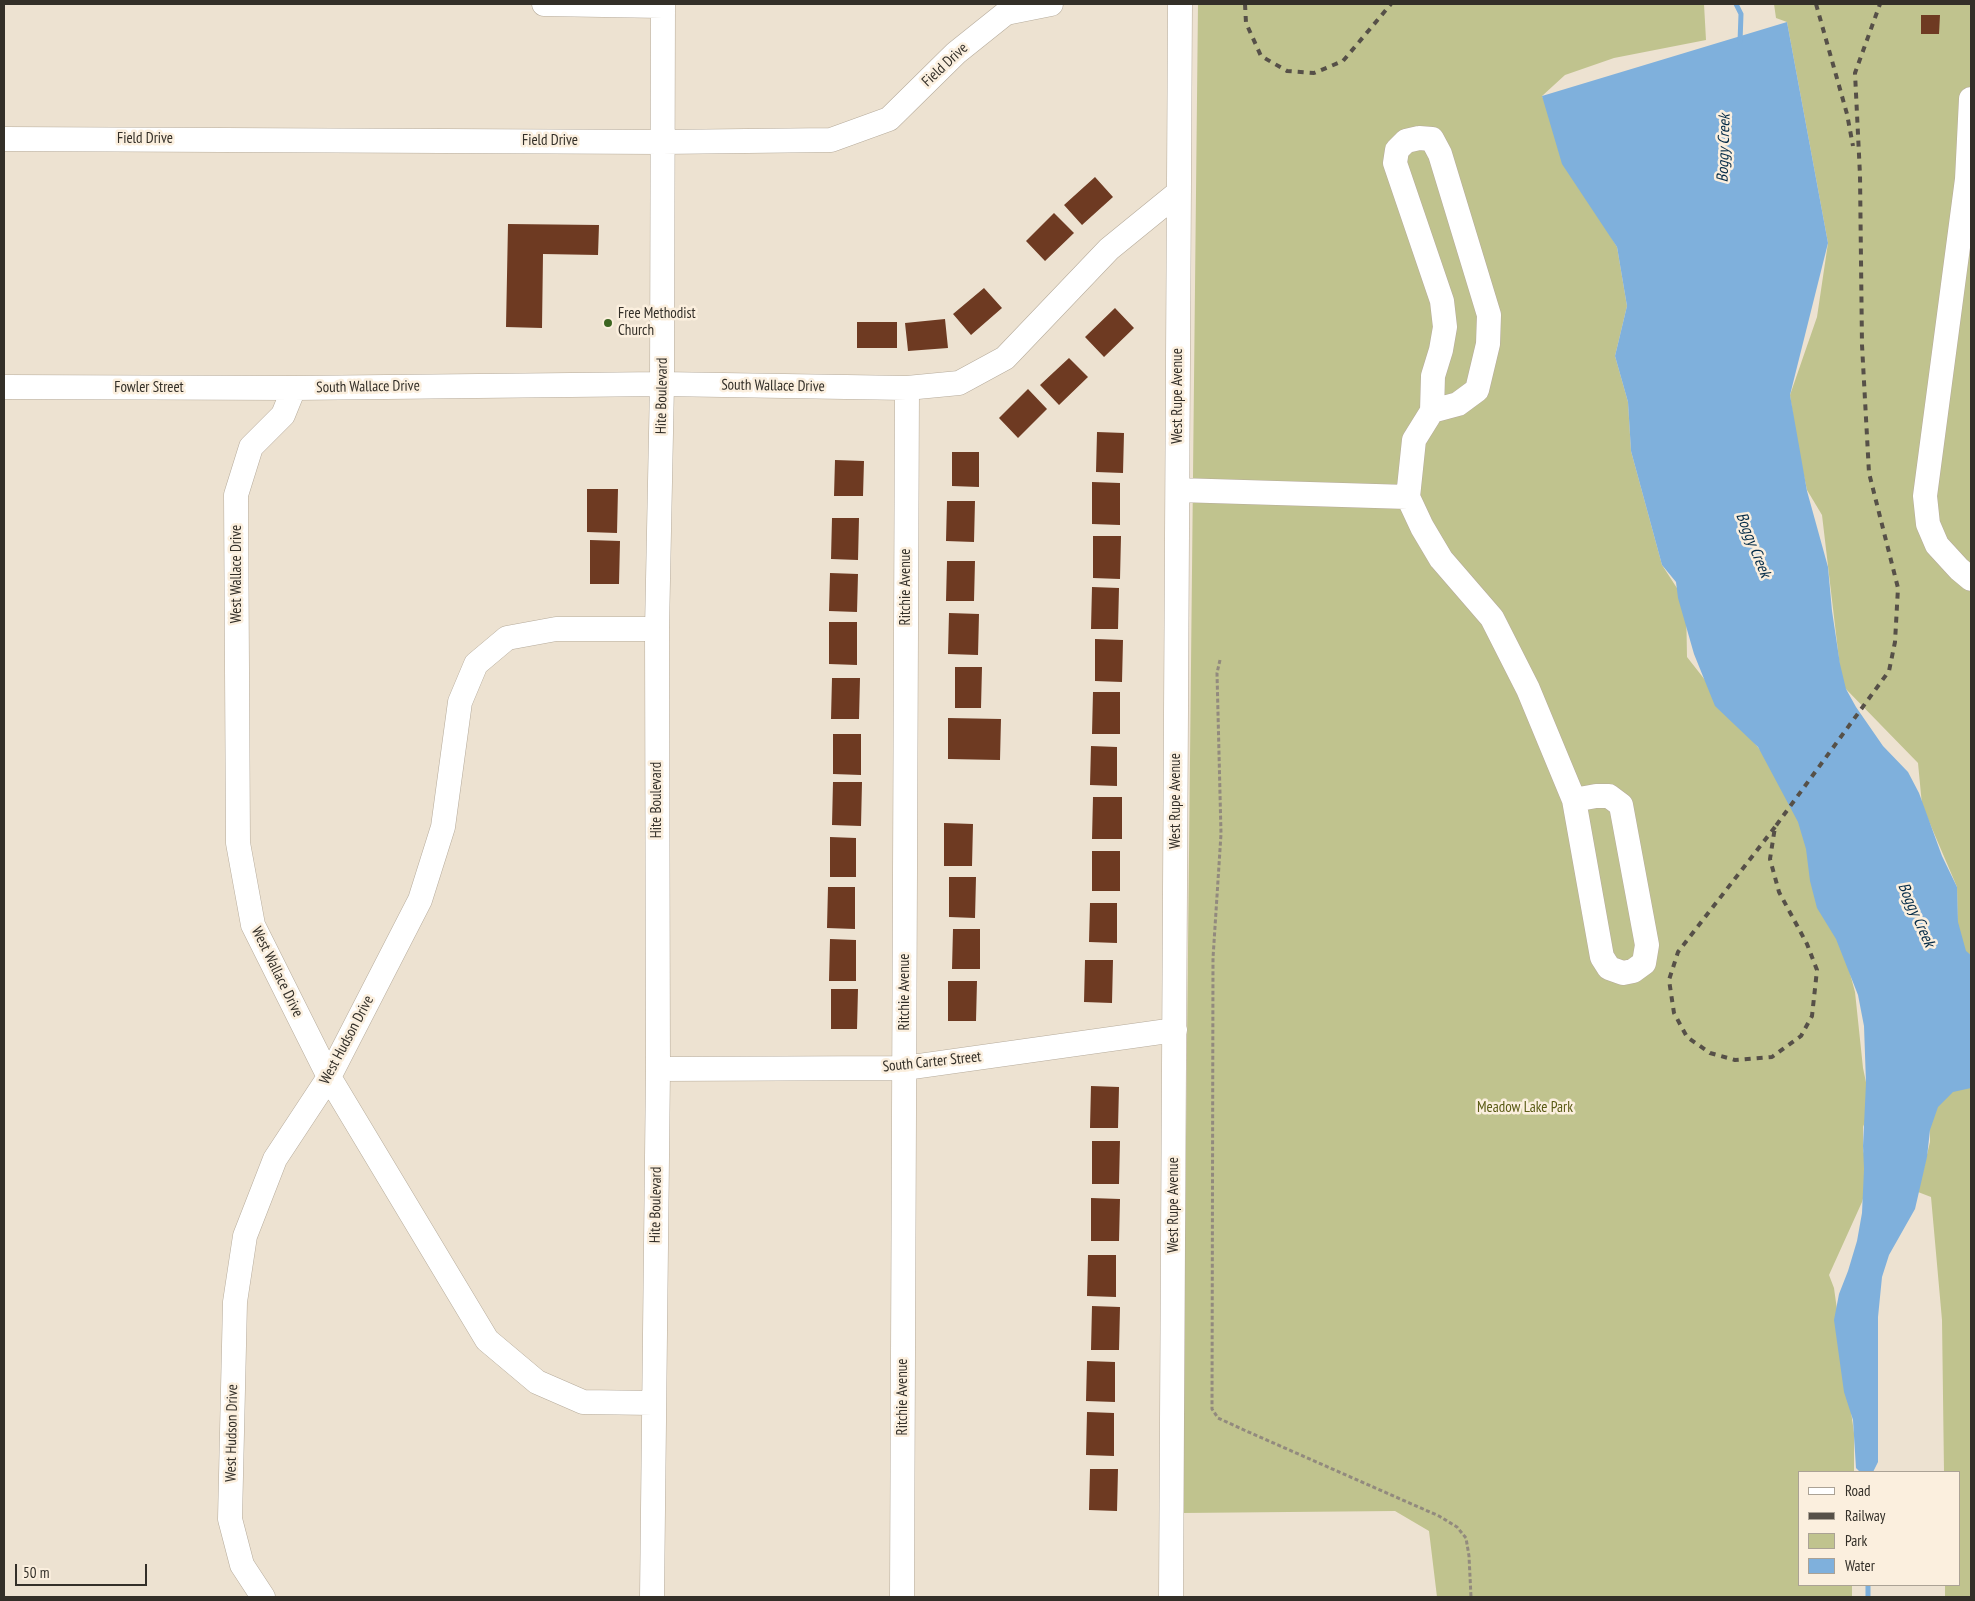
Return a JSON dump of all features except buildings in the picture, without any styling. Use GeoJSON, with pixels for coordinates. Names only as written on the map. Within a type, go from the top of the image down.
{"type":"FeatureCollection","features":[{"type":"Feature","properties":{"kind":"street"},"geometry":{"type":"LineString","coordinates":[[544,4],[663,5]]}},
{"type":"Feature","properties":{"kind":"street","name":"Field Drive"},"geometry":{"type":"LineString","coordinates":[[4,139],[662,142],[831,140],[889,119],[956,53],[1006,13],[1051,4]]}},
{"type":"Feature","properties":{"kind":"street","name":"West Rupe Avenue"},"geometry":{"type":"LineString","coordinates":[[1171,1597],[1180,4]]}},
{"type":"Feature","properties":{"kind":"street","name":"Hite Boulevard"},"geometry":{"type":"LineString","coordinates":[[652,1597],[658,1069],[656,629],[662,384],[663,5]]}},
{"type":"Feature","properties":{"kind":"street"},"geometry":{"type":"LineString","coordinates":[[1971,99],[1967,179],[1925,496],[1928,524],[1937,545],[1971,579]]}},
{"type":"Feature","properties":{"kind":"street"},"geometry":{"type":"LineString","coordinates":[[1432,411],[1458,404],[1477,390],[1488,344],[1489,315],[1440,154],[1432,139],[1419,138],[1406,141],[1397,150],[1395,163],[1442,301],[1445,327],[1441,350],[1433,376],[1432,411],[1414,440],[1408,497],[1422,528],[1441,559],[1492,618],[1528,690],[1574,800],[1602,956],[1609,968],[1623,974],[1633,971],[1644,963],[1647,945],[1622,806],[1609,796],[1574,800]]}},
{"type":"Feature","properties":{"kind":"street","name":"South Wallace Drive"},"geometry":{"type":"LineString","coordinates":[[294,388],[662,384],[907,388],[959,383],[1005,358],[1109,249],[1179,192]]}},
{"type":"Feature","properties":{"kind":"street","name":"Fowler Street"},"geometry":{"type":"LineString","coordinates":[[4,387],[294,388]]}},
{"type":"Feature","properties":{"kind":"street","name":"West Wallace Drive"},"geometry":{"type":"LineString","coordinates":[[294,388],[284,414],[251,447],[236,495],[238,843],[253,925],[328,1077],[487,1340],[537,1382],[584,1402],[653,1403]]}},
{"type":"Feature","properties":{"kind":"street","name":"Ritchie Avenue"},"geometry":{"type":"LineString","coordinates":[[902,1597],[907,388]]}},
{"type":"Feature","properties":{"kind":"street"},"geometry":{"type":"LineString","coordinates":[[1178,490],[1408,497]]}},
{"type":"Feature","properties":{"kind":"street","name":"West Hudson Drive"},"geometry":{"type":"LineString","coordinates":[[263,1597],[242,1565],[230,1519],[234,1302],[245,1236],[275,1159],[328,1077],[420,900],[443,827],[460,702],[476,664],[507,638],[556,629],[656,629]]}},
{"type":"Feature","properties":{"kind":"street","name":"South Carter Street"},"geometry":{"type":"LineString","coordinates":[[658,1069],[905,1068],[1175,1030]]}},
{"type":"Feature","properties":{"kind":"path"},"geometry":{"type":"LineString","coordinates":[[1220,660],[1217,673],[1221,834],[1213,958],[1212,1409],[1218,1418],[1439,1516],[1457,1527],[1466,1538],[1469,1556],[1470,1597]]}},
{"type":"Feature","properties":{"kind":"green space","name":"Meadow Lake Park"},"geometry":{"type":"Polygon","coordinates":[[[1198,4],[1704,4],[1706,40],[1614,58],[1565,75],[1542,96],[1585,193],[1617,247],[1627,306],[1615,356],[1628,402],[1631,451],[1662,565],[1686,602],[1687,657],[1786,783],[1832,907],[1855,992],[1863,1068],[1871,1106],[1863,1127],[1863,1150],[1870,1176],[1862,1202],[1829,1275],[1834,1288],[1854,1433],[1854,1471],[1798,1471],[1798,1586],[1852,1586],[1852,1597],[1437,1597],[1429,1531],[1395,1511],[1182,1513],[1198,4]]]}},
{"type":"Feature","properties":{"kind":"green space"},"geometry":{"type":"Polygon","coordinates":[[[1774,4],[1971,4],[1971,955],[1962,950],[1958,932],[1957,887],[1922,805],[1918,763],[1842,685],[1822,515],[1807,490],[1797,444],[1790,395],[1817,317],[1828,243],[1787,22],[1776,18],[1774,4]]]}},
{"type":"Feature","properties":{"kind":"green space"},"geometry":{"type":"Polygon","coordinates":[[[1971,989],[1971,1597],[1945,1597],[1945,1586],[1960,1586],[1960,1471],[1944,1471],[1942,1320],[1931,1197],[1918,1192],[1930,1142],[1930,1102],[1971,989]]]}},
{"type":"Feature","properties":{"kind":"water"},"geometry":{"type":"Polygon","coordinates":[[[1787,22],[1828,243],[1790,395],[1807,491],[1828,567],[1840,664],[1846,689],[1856,707],[1883,746],[1908,772],[1919,793],[1942,856],[1957,887],[1958,922],[1966,951],[1971,955],[1971,1088],[1953,1092],[1938,1107],[1930,1130],[1927,1157],[1915,1209],[1889,1255],[1882,1277],[1878,1317],[1878,1462],[1874,1471],[1859,1471],[1856,1468],[1853,1420],[1844,1392],[1834,1320],[1839,1294],[1857,1241],[1862,1213],[1866,1083],[1864,1026],[1858,995],[1836,939],[1817,908],[1810,881],[1806,849],[1798,822],[1758,747],[1715,706],[1694,654],[1678,598],[1676,582],[1662,565],[1631,451],[1628,402],[1615,356],[1627,306],[1617,247],[1562,164],[1542,96],[1787,22]]]}},
{"type":"Feature","properties":{"kind":"waterway","name":"Boggy Creek"},"geometry":{"type":"LineString","coordinates":[[1736,4],[1741,14],[1740,42]]}},
{"type":"Feature","properties":{"kind":"waterway"},"geometry":{"type":"LineString","coordinates":[[1868,1586],[1868,1597]]}},
{"type":"Feature","properties":{"kind":"railway"},"geometry":{"type":"LineString","coordinates":[[1245,4],[1246,23],[1261,56],[1287,71],[1314,73],[1343,61],[1391,4]]}},
{"type":"Feature","properties":{"kind":"railway"},"geometry":{"type":"LineString","coordinates":[[1816,4],[1847,114],[1853,146]]}},
{"type":"Feature","properties":{"kind":"railway"},"geometry":{"type":"LineString","coordinates":[[1775,827],[1678,952],[1669,980],[1674,1013],[1687,1037],[1710,1053],[1735,1060],[1772,1057],[1801,1036],[1812,1016],[1817,970],[1807,944],[1779,892],[1770,859],[1775,827],[1889,671],[1895,642],[1898,588],[1869,473],[1862,345],[1860,175],[1855,73],[1880,4]]}},
{"type":"Feature","properties":{"kind":"place","name":"Free Methodist Church"},"geometry":{"type":"Point","coordinates":[608,323]}}]}
